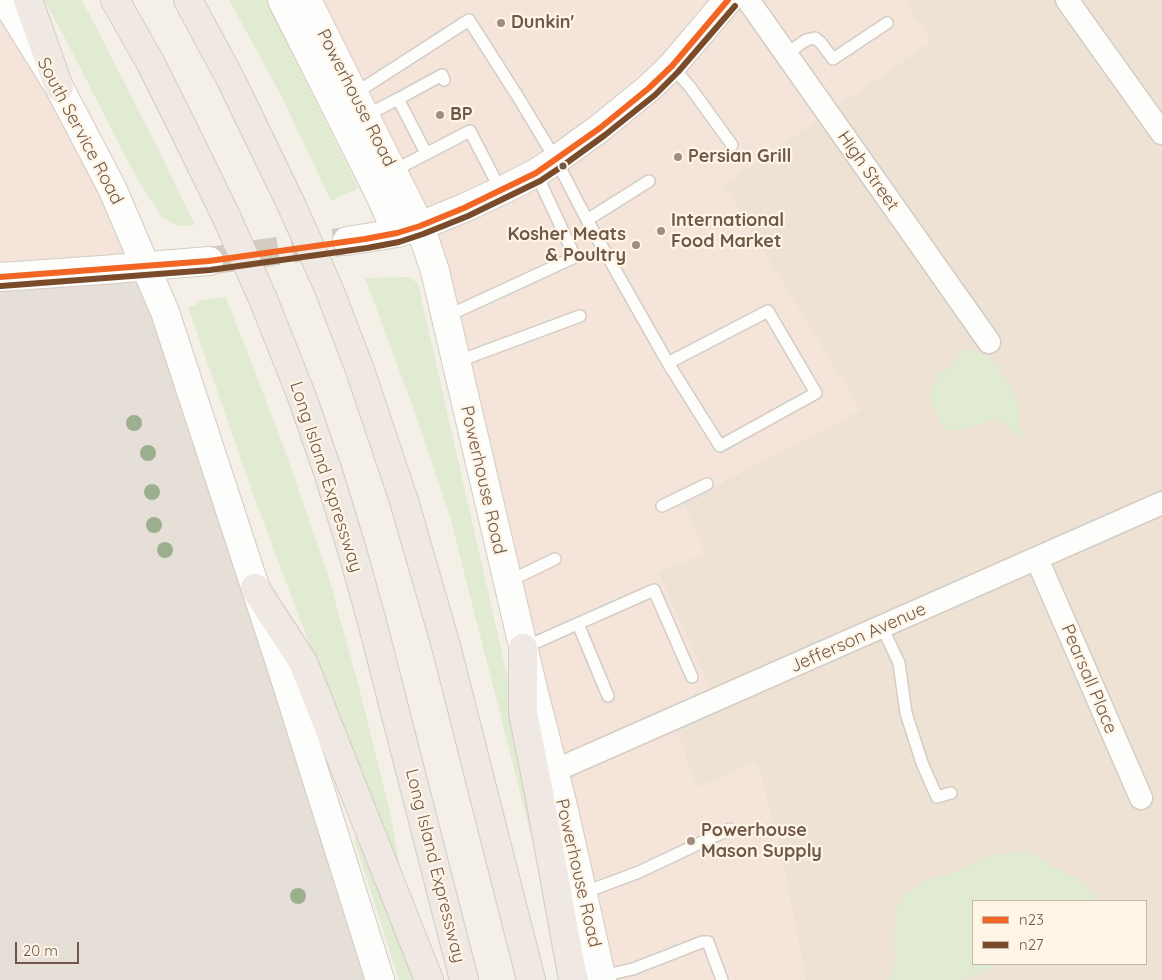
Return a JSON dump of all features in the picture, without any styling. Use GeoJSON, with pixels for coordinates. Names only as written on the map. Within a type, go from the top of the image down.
{"type":"FeatureCollection","features":[{"type":"Feature","properties":{"kind":"highway"},"geometry":{"type":"LineString","coordinates":[[28,0],[59,87]]}},
{"type":"Feature","properties":{"kind":"highway","name":"Long Island Expressway"},"geometry":{"type":"LineString","coordinates":[[116,0],[150,62],[226,216],[263,299],[302,397],[352,550],[464,980]]}},
{"type":"Feature","properties":{"kind":"highway"},"geometry":{"type":"LineString","coordinates":[[188,0],[231,80],[292,204],[329,289],[382,432],[415,537],[448,656],[530,980]]}},
{"type":"Feature","properties":{"kind":"highway"},"geometry":{"type":"LineString","coordinates":[[255,588],[304,662],[428,980]]}},
{"type":"Feature","properties":{"kind":"highway"},"geometry":{"type":"LineString","coordinates":[[523,648],[523,713],[573,980]]}},
{"type":"Feature","properties":{"kind":"main road","name":"South Service Road"},"geometry":{"type":"LineString","coordinates":[[5,0],[59,87],[112,188],[146,267]]}},
{"type":"Feature","properties":{"kind":"main road","name":"Powerhouse Road"},"geometry":{"type":"LineString","coordinates":[[282,0],[379,193],[408,230],[434,271],[602,978]]}},
{"type":"Feature","properties":{"kind":"main road","name":"Powerhouse Road"},"geometry":{"type":"LineString","coordinates":[[307,0],[392,171],[408,230]]}},
{"type":"Feature","properties":{"kind":"main road"},"geometry":{"type":"LineString","coordinates":[[347,242],[408,230],[501,191],[546,166],[600,128],[643,93],[672,66],[728,0]]}},
{"type":"Feature","properties":{"kind":"main road"},"geometry":{"type":"LineString","coordinates":[[0,277],[209,261]]}},
{"type":"Feature","properties":{"kind":"main road"},"geometry":{"type":"LineString","coordinates":[[146,267],[165,312],[282,669],[380,980]]}},
{"type":"Feature","properties":{"kind":"street","name":"High Street"},"geometry":{"type":"LineString","coordinates":[[748,0],[989,342]]}},
{"type":"Feature","properties":{"kind":"street"},"geometry":{"type":"LineString","coordinates":[[1066,0],[1162,133]]}},
{"type":"Feature","properties":{"kind":"street","name":"Jefferson Avenue"},"geometry":{"type":"LineString","coordinates":[[554,771],[1162,503]]}},
{"type":"Feature","properties":{"kind":"street","name":"Pearsall Place"},"geometry":{"type":"LineString","coordinates":[[1037,559],[1141,798]]}},
{"type":"Feature","properties":{"kind":"lane"},"geometry":{"type":"LineString","coordinates":[[359,105],[469,20],[518,97],[546,166],[575,258],[445,317]]}},
{"type":"Feature","properties":{"kind":"lane"},"geometry":{"type":"LineString","coordinates":[[786,54],[806,40],[815,38],[822,43],[833,59],[887,23]]}},
{"type":"Feature","properties":{"kind":"lane"},"geometry":{"type":"LineString","coordinates":[[672,66],[690,87],[732,145]]}},
{"type":"Feature","properties":{"kind":"lane"},"geometry":{"type":"LineString","coordinates":[[359,105],[398,99],[423,88],[442,75],[444,80]]}},
{"type":"Feature","properties":{"kind":"lane"},"geometry":{"type":"LineString","coordinates":[[398,99],[426,153]]}},
{"type":"Feature","properties":{"kind":"lane"},"geometry":{"type":"LineString","coordinates":[[392,171],[426,153],[468,126],[501,191]]}},
{"type":"Feature","properties":{"kind":"lane"},"geometry":{"type":"LineString","coordinates":[[546,166],[587,220],[668,363],[720,446],[816,392],[768,311],[668,363]]}},
{"type":"Feature","properties":{"kind":"lane"},"geometry":{"type":"LineString","coordinates":[[587,220],[649,181]]}},
{"type":"Feature","properties":{"kind":"lane"},"geometry":{"type":"LineString","coordinates":[[456,362],[580,316]]}},
{"type":"Feature","properties":{"kind":"lane"},"geometry":{"type":"LineString","coordinates":[[662,506],[707,484]]}},
{"type":"Feature","properties":{"kind":"lane"},"geometry":{"type":"LineString","coordinates":[[507,582],[555,559]]}},
{"type":"Feature","properties":{"kind":"lane"},"geometry":{"type":"LineString","coordinates":[[523,648],[654,590],[692,677]]}},
{"type":"Feature","properties":{"kind":"lane"},"geometry":{"type":"LineString","coordinates":[[578,624],[608,696]]}},
{"type":"Feature","properties":{"kind":"lane"},"geometry":{"type":"LineString","coordinates":[[882,627],[899,663],[906,713],[922,763],[937,797],[951,793]]}},
{"type":"Feature","properties":{"kind":"lane"},"geometry":{"type":"LineString","coordinates":[[583,893],[639,872],[730,829]]}},
{"type":"Feature","properties":{"kind":"lane"},"geometry":{"type":"LineString","coordinates":[[602,978],[634,969],[702,942],[708,942],[722,980]]}},
{"type":"Feature","properties":{"kind":"shaded area"},"geometry":{"type":"Polygon","coordinates":[[[0,0],[146,267],[0,277],[0,0]]]}},
{"type":"Feature","properties":{"kind":"shaded area"},"geometry":{"type":"Polygon","coordinates":[[[307,0],[903,0],[931,41],[723,185],[860,410],[683,501],[704,553],[659,573],[715,699],[672,720],[697,788],[755,762],[763,784],[781,853],[806,980],[602,980],[435,271],[307,0]]]}},
{"type":"Feature","properties":{"kind":"shaded area"},"geometry":{"type":"Polygon","coordinates":[[[903,0],[1162,0],[1162,980],[806,980],[781,853],[763,784],[755,762],[697,788],[672,720],[658,573],[704,553],[683,502],[860,410],[723,185],[931,41],[903,0]]]}},
{"type":"Feature","properties":{"kind":"shaded area"},"geometry":{"type":"Polygon","coordinates":[[[146,267],[380,980],[0,980],[0,277],[146,267]]]}},
{"type":"Feature","properties":{"kind":"green space"},"geometry":{"type":"Polygon","coordinates":[[[44,0],[81,0],[195,225],[177,226],[162,217],[136,177],[44,0]]]}},
{"type":"Feature","properties":{"kind":"green space"},"geometry":{"type":"Polygon","coordinates":[[[229,0],[268,0],[296,62],[358,188],[331,201],[281,95],[229,0]]]}},
{"type":"Feature","properties":{"kind":"green space"},"geometry":{"type":"Polygon","coordinates":[[[410,277],[418,284],[517,719],[542,879],[450,517],[414,410],[365,278],[410,277]]]}},
{"type":"Feature","properties":{"kind":"green space"},"geometry":{"type":"Polygon","coordinates":[[[226,297],[283,445],[328,575],[361,695],[390,812],[401,872],[303,627],[254,497],[188,307],[195,306],[201,300],[226,297]]]}},
{"type":"Feature","properties":{"kind":"green space"},"geometry":{"type":"Polygon","coordinates":[[[965,350],[976,351],[986,355],[997,365],[1005,379],[1010,382],[1017,399],[1018,420],[1022,440],[1006,424],[995,418],[987,423],[958,430],[949,430],[939,421],[930,398],[932,385],[941,372],[950,367],[961,352],[965,350]]]}},
{"type":"Feature","properties":{"kind":"green space"},"geometry":{"type":"Polygon","coordinates":[[[361,834],[418,980],[399,980],[354,839],[361,834]]]}},
{"type":"Feature","properties":{"kind":"green space"},"geometry":{"type":"Polygon","coordinates":[[[1027,850],[1080,880],[1096,896],[1094,900],[972,900],[972,965],[999,965],[962,980],[889,980],[895,961],[894,936],[897,907],[910,891],[925,880],[946,875],[994,855],[1027,850]]]}},
{"type":"Feature","properties":{"kind":"tunnel"},"geometry":{"type":"LineString","coordinates":[[209,261],[347,241]]}},
{"type":"Feature","properties":{"kind":"transit line","name":"n23"},"geometry":{"type":"LineString","coordinates":[[0,277],[209,261],[365,239],[397,233],[420,226],[464,208],[536,173],[600,128],[649,88],[672,66],[728,0]]}},
{"type":"Feature","properties":{"kind":"transit line","name":"n27"},"geometry":{"type":"LineString","coordinates":[[1,286],[210,270],[367,248],[399,242],[423,234],[468,216],[540,181],[605,135],[655,95],[678,72],[735,6]]}},
{"type":"Feature","properties":{"kind":"place","name":"Dunkin'"},"geometry":{"type":"Point","coordinates":[501,23]}},
{"type":"Feature","properties":{"kind":"place","name":"BP"},"geometry":{"type":"Point","coordinates":[440,115]}},
{"type":"Feature","properties":{"kind":"place","name":"Persian Grill"},"geometry":{"type":"Point","coordinates":[678,157]}},
{"type":"Feature","properties":{"kind":"place","name":"International Food Market"},"geometry":{"type":"Point","coordinates":[661,231]}},
{"type":"Feature","properties":{"kind":"place","name":"Kosher Meats & Poultry"},"geometry":{"type":"Point","coordinates":[636,245]}},
{"type":"Feature","properties":{"kind":"place","name":"Powerhouse Mason Supply"},"geometry":{"type":"Point","coordinates":[691,841]}}]}
